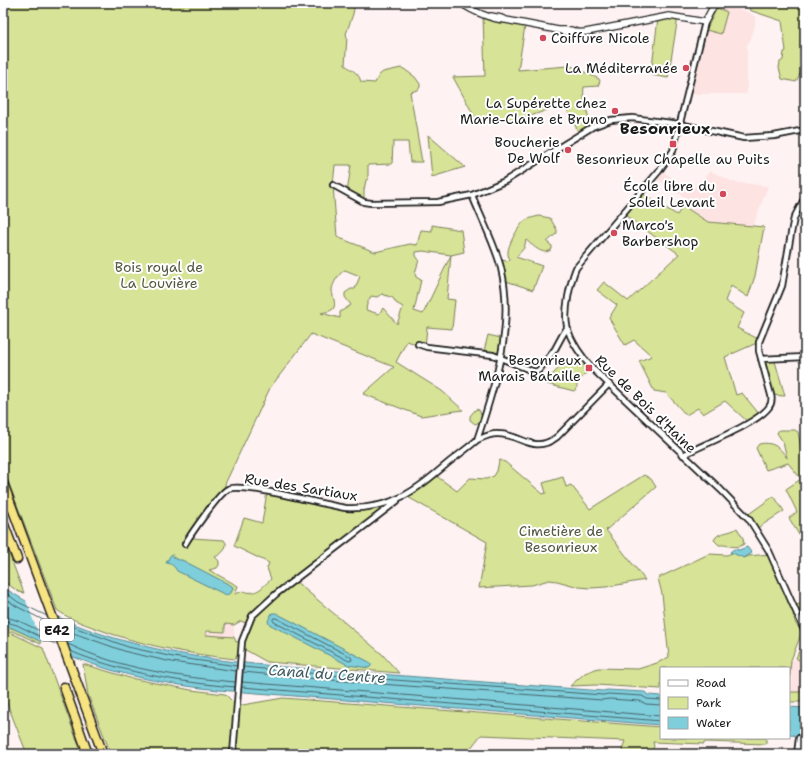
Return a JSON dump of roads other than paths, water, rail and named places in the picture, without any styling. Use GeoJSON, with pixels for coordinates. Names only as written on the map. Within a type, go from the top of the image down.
{"type":"FeatureCollection","features":[{"type":"Feature","properties":{"kind":"highway","name":"E42"},"geometry":{"type":"LineString","coordinates":[[3,483],[103,754]]}},
{"type":"Feature","properties":{"kind":"highway"},"geometry":{"type":"LineString","coordinates":[[3,522],[17,559]]}},
{"type":"Feature","properties":{"kind":"highway"},"geometry":{"type":"LineString","coordinates":[[64,687],[88,754]]}},
{"type":"Feature","properties":{"kind":"street"},"geometry":{"type":"LineString","coordinates":[[461,3],[476,12],[501,20],[576,32],[592,31],[669,16],[705,22]]}},
{"type":"Feature","properties":{"kind":"street"},"geometry":{"type":"LineString","coordinates":[[418,344],[427,348],[484,353],[501,358],[531,371],[537,371],[555,349],[567,328],[566,320],[570,283],[576,268],[668,159],[675,146],[679,124],[705,22],[714,3]]}},
{"type":"Feature","properties":{"kind":"street"},"geometry":{"type":"LineString","coordinates":[[333,185],[364,202],[373,203],[438,202],[472,195],[505,181],[580,134],[603,122],[619,118],[632,118],[679,124],[726,135],[752,138],[774,136],[805,130]]}},
{"type":"Feature","properties":{"kind":"street"},"geometry":{"type":"LineString","coordinates":[[472,195],[497,255],[503,278],[506,308],[501,358],[477,440]]}},
{"type":"Feature","properties":{"kind":"street"},"geometry":{"type":"LineString","coordinates":[[683,454],[749,423],[769,408],[772,398],[761,359],[759,342],[782,286],[794,218],[805,197]]}},
{"type":"Feature","properties":{"kind":"street","name":"Rue de Bois d'Haine"},"geometry":{"type":"LineString","coordinates":[[567,328],[586,361],[746,516],[758,532],[774,562],[805,632]]}},
{"type":"Feature","properties":{"kind":"street"},"geometry":{"type":"LineString","coordinates":[[761,359],[805,357]]}},
{"type":"Feature","properties":{"kind":"street","name":"Rue des Sartiaux"},"geometry":{"type":"LineString","coordinates":[[185,544],[222,493],[232,488],[248,488],[346,508],[371,506],[400,499],[424,483],[477,440],[488,435],[508,435],[533,444],[541,445],[550,442],[557,437],[609,384]]}},
{"type":"Feature","properties":{"kind":"street"},"geometry":{"type":"LineString","coordinates":[[233,754],[242,639],[252,616],[258,609],[400,499]]}},
{"type":"Feature","properties":{"kind":"street"},"geometry":{"type":"LineString","coordinates":[[796,754],[799,738]]}},
{"type":"Feature","properties":{"kind":"water"},"geometry":{"type":"Polygon","coordinates":[[[747,547],[752,553],[744,558],[730,552],[734,549],[739,550],[747,547]]]}},
{"type":"Feature","properties":{"kind":"water"},"geometry":{"type":"Polygon","coordinates":[[[172,554],[176,559],[182,560],[232,586],[233,588],[231,593],[226,595],[177,571],[173,566],[166,563],[172,554]]]}},
{"type":"Feature","properties":{"kind":"water","name":"Canal du Centre"},"geometry":{"type":"Polygon","coordinates":[[[3,587],[44,611],[88,629],[132,643],[225,661],[272,666],[603,691],[645,692],[648,695],[660,696],[660,725],[219,690],[183,685],[128,675],[93,664],[58,650],[3,624],[3,587]]]}},
{"type":"Feature","properties":{"kind":"water"},"geometry":{"type":"Polygon","coordinates":[[[272,613],[276,613],[371,663],[371,666],[369,668],[348,665],[269,624],[268,621],[272,613]]]}},
{"type":"Feature","properties":{"kind":"water"},"geometry":{"type":"Polygon","coordinates":[[[790,707],[805,708],[805,736],[790,735],[790,707]]]}},
{"type":"Feature","properties":{"kind":"place","name":"Coiffure Nicole"},"geometry":{"type":"Point","coordinates":[543,38]}},
{"type":"Feature","properties":{"kind":"place","name":"La Méditerranée"},"geometry":{"type":"Point","coordinates":[686,68]}},
{"type":"Feature","properties":{"kind":"place","name":"La Supérette chez Marie-Claire et Bruno"},"geometry":{"type":"Point","coordinates":[615,111]}},
{"type":"Feature","properties":{"kind":"place","name":"Besonrieux Chapelle au Puits"},"geometry":{"type":"Point","coordinates":[673,144]}},
{"type":"Feature","properties":{"kind":"place","name":"Boucherie De Wolf"},"geometry":{"type":"Point","coordinates":[568,150]}},
{"type":"Feature","properties":{"kind":"place","name":"École libre du Soleil Levant"},"geometry":{"type":"Point","coordinates":[723,194]}},
{"type":"Feature","properties":{"kind":"place","name":"Marco's Barbershop"},"geometry":{"type":"Point","coordinates":[614,233]}},
{"type":"Feature","properties":{"kind":"place","name":"Besonrieux Marais Bataille"},"geometry":{"type":"Point","coordinates":[589,368]}},
{"type":"Feature","properties":{"kind":"district","name":"Besonrieux"},"geometry":{"type":"Point","coordinates":[665,128]}},
{"type":"Feature","properties":{"kind":"park label","name":"Bois royal de La Louvière"},"geometry":{"type":"Point","coordinates":[159,276]}},
{"type":"Feature","properties":{"kind":"park label","name":"Cimetière de Besonrieux"},"geometry":{"type":"Point","coordinates":[561,540]}}]}
